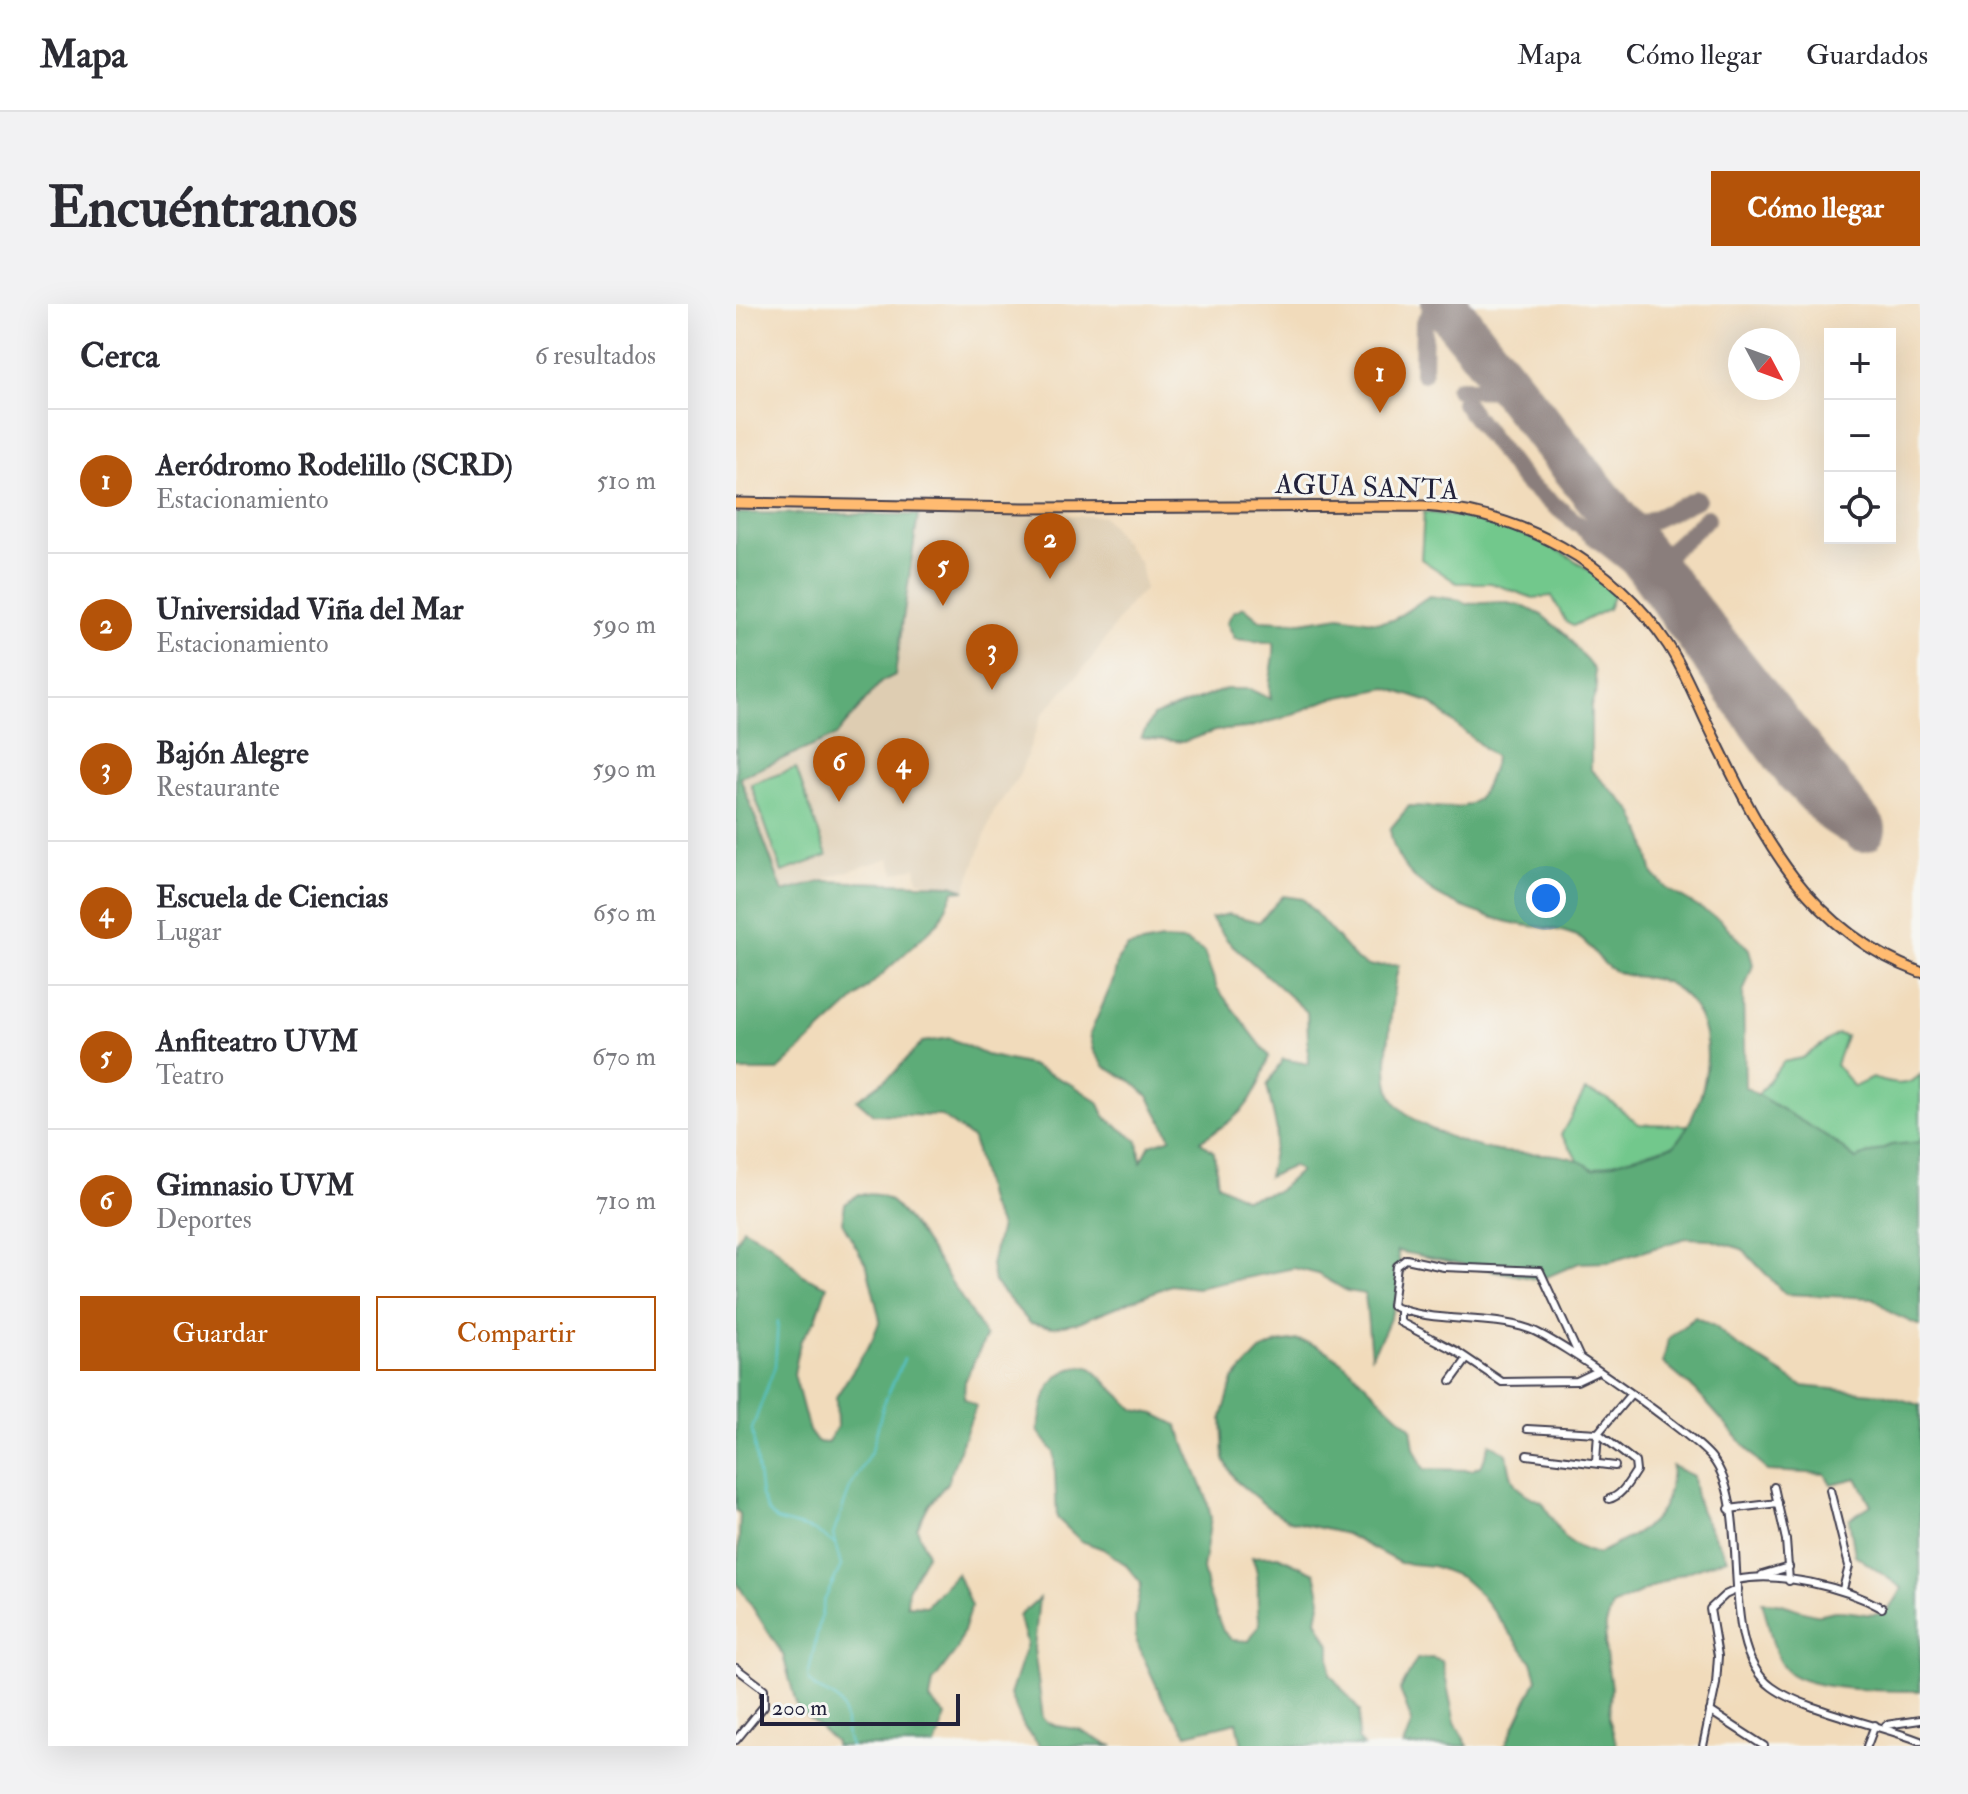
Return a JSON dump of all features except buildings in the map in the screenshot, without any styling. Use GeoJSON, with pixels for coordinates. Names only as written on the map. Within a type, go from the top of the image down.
{"type":"FeatureCollection","features":[{"type":"Feature","properties":{"kind":"main road","name":"AGUA SANTA"},"geometry":{"type":"LineString","coordinates":[[736,503],[1025,508],[1423,506],[1468,511],[1534,532],[1602,574],[1636,607],[1668,645],[1769,844],[1809,898],[1856,939],[1920,972]]}},
{"type":"Feature","properties":{"kind":"street"},"geometry":{"type":"LineString","coordinates":[[1580,1358],[1540,1271],[1444,1267],[1400,1260],[1392,1306],[1530,1329],[1580,1358],[1711,1456],[1723,1477],[1729,1509],[1747,1651],[1763,1680],[1787,1696],[1920,1741]]}},
{"type":"Feature","properties":{"kind":"street"},"geometry":{"type":"LineString","coordinates":[[1400,1309],[1400,1322],[1502,1382],[1577,1381],[1596,1372]]}},
{"type":"Feature","properties":{"kind":"street"},"geometry":{"type":"LineString","coordinates":[[1451,1381],[1467,1359]]}},
{"type":"Feature","properties":{"kind":"street"},"geometry":{"type":"LineString","coordinates":[[1596,1461],[1598,1433],[1630,1395]]}},
{"type":"Feature","properties":{"kind":"street"},"geometry":{"type":"LineString","coordinates":[[1527,1429],[1598,1433],[1635,1462],[1636,1471],[1616,1497],[1609,1499]]}},
{"type":"Feature","properties":{"kind":"street"},"geometry":{"type":"LineString","coordinates":[[1527,1455],[1596,1461],[1615,1466]]}},
{"type":"Feature","properties":{"kind":"street"},"geometry":{"type":"LineString","coordinates":[[1774,1487],[1789,1581]]}},
{"type":"Feature","properties":{"kind":"street"},"geometry":{"type":"LineString","coordinates":[[1830,1490],[1849,1566],[1843,1589]]}},
{"type":"Feature","properties":{"kind":"street"},"geometry":{"type":"LineString","coordinates":[[1729,1509],[1778,1503]]}},
{"type":"Feature","properties":{"kind":"street"},"geometry":{"type":"LineString","coordinates":[[1737,1580],[1789,1567]]}},
{"type":"Feature","properties":{"kind":"street"},"geometry":{"type":"LineString","coordinates":[[1761,1575],[1843,1589],[1882,1608]]}},
{"type":"Feature","properties":{"kind":"street"},"geometry":{"type":"LineString","coordinates":[[1703,1746],[1718,1656],[1710,1609],[1725,1595],[1738,1589]]}},
{"type":"Feature","properties":{"kind":"street"},"geometry":{"type":"LineString","coordinates":[[736,1668],[764,1689],[764,1706],[736,1740]]}},
{"type":"Feature","properties":{"kind":"street"},"geometry":{"type":"LineString","coordinates":[[1710,1711],[1764,1746]]}},
{"type":"Feature","properties":{"kind":"street"},"geometry":{"type":"LineString","coordinates":[[1879,1726],[1920,1720]]}},
{"type":"Feature","properties":{"kind":"street"},"geometry":{"type":"LineString","coordinates":[[1867,1746],[1879,1726]]}},
{"type":"Feature","properties":{"kind":"shaded area"},"geometry":{"type":"Polygon","coordinates":[[[918,515],[1103,516],[1140,563],[1145,590],[1131,602],[1091,660],[1042,715],[1019,776],[994,811],[965,890],[918,880],[916,867],[895,873],[889,858],[783,892],[740,776],[836,736],[881,682],[895,675],[918,515]]]}},
{"type":"Feature","properties":{"kind":"green space"},"geometry":{"type":"Polygon","coordinates":[[[1424,512],[1502,527],[1550,546],[1573,559],[1615,592],[1608,609],[1573,626],[1566,622],[1552,596],[1533,598],[1491,583],[1457,583],[1421,559],[1424,512]]]}},
{"type":"Feature","properties":{"kind":"green space"},"geometry":{"type":"Polygon","coordinates":[[[736,513],[918,515],[895,675],[881,682],[836,736],[740,777],[783,892],[824,881],[951,885],[965,890],[954,891],[939,922],[777,1071],[736,1071],[736,513]]]}},
{"type":"Feature","properties":{"kind":"green space"},"geometry":{"type":"Polygon","coordinates":[[[1429,596],[1460,600],[1466,604],[1502,602],[1523,606],[1542,615],[1566,635],[1594,670],[1597,689],[1591,706],[1591,770],[1633,811],[1645,840],[1653,874],[1666,888],[1720,920],[1749,949],[1753,965],[1743,993],[1745,1087],[1828,1137],[1856,1159],[1891,1145],[1920,1142],[1920,1326],[1893,1314],[1873,1298],[1785,1294],[1742,1249],[1708,1239],[1686,1238],[1610,1262],[1579,1263],[1540,1280],[1397,1251],[1400,1278],[1395,1305],[1371,1356],[1365,1294],[1347,1291],[1318,1274],[1294,1268],[1197,1288],[1171,1285],[1079,1322],[1053,1327],[1030,1323],[994,1282],[991,1265],[1000,1226],[989,1205],[973,1139],[941,1116],[873,1114],[857,1100],[894,1073],[922,1042],[950,1038],[986,1055],[1031,1065],[1073,1085],[1098,1102],[1105,1117],[1138,1141],[1141,1162],[1150,1145],[1171,1138],[1149,1097],[1133,1082],[1105,1067],[1094,1051],[1090,1034],[1113,981],[1118,959],[1128,947],[1161,940],[1185,941],[1204,952],[1217,988],[1269,1056],[1245,1107],[1200,1141],[1214,1152],[1218,1184],[1245,1199],[1278,1191],[1300,1171],[1293,1166],[1268,1177],[1277,1131],[1267,1086],[1283,1059],[1309,1064],[1307,1012],[1228,941],[1211,918],[1229,914],[1259,922],[1283,896],[1303,899],[1357,960],[1368,966],[1399,965],[1392,1003],[1388,1077],[1391,1094],[1398,1105],[1422,1124],[1454,1139],[1485,1148],[1559,1155],[1593,1169],[1674,1145],[1697,1107],[1707,1061],[1706,1038],[1699,1017],[1687,998],[1662,981],[1625,975],[1611,969],[1576,936],[1505,921],[1449,901],[1416,879],[1404,865],[1390,829],[1409,806],[1466,806],[1483,791],[1495,757],[1429,702],[1387,688],[1330,699],[1283,718],[1247,728],[1215,731],[1183,742],[1141,738],[1153,716],[1226,689],[1249,689],[1271,699],[1274,643],[1235,639],[1227,623],[1233,612],[1244,607],[1260,620],[1302,622],[1340,616],[1378,622],[1393,620],[1429,596]]]}},
{"type":"Feature","properties":{"kind":"green space"},"geometry":{"type":"Polygon","coordinates":[[[796,768],[827,856],[782,872],[751,784],[796,768]]]}},
{"type":"Feature","properties":{"kind":"green space"},"geometry":{"type":"Polygon","coordinates":[[[1837,1034],[1846,1036],[1836,1065],[1854,1087],[1872,1078],[1903,1083],[1920,1075],[1920,1207],[1583,1177],[1576,1156],[1561,1135],[1585,1091],[1606,1098],[1639,1124],[1727,1126],[1754,1100],[1783,1062],[1802,1058],[1837,1034]]]}},
{"type":"Feature","properties":{"kind":"green space"},"geometry":{"type":"Polygon","coordinates":[[[859,1194],[884,1197],[895,1205],[938,1261],[986,1337],[965,1380],[964,1398],[976,1406],[947,1483],[928,1506],[917,1528],[927,1554],[908,1589],[907,1605],[926,1606],[957,1573],[971,1606],[957,1650],[933,1682],[930,1700],[946,1716],[935,1746],[835,1746],[835,1742],[797,1707],[783,1655],[737,1583],[740,1514],[736,1510],[736,1242],[743,1228],[771,1243],[804,1276],[827,1286],[816,1319],[800,1342],[794,1374],[809,1431],[817,1442],[827,1443],[837,1427],[836,1397],[872,1340],[880,1320],[867,1266],[842,1222],[845,1204],[859,1194]]]}},
{"type":"Feature","properties":{"kind":"green space"},"geometry":{"type":"Polygon","coordinates":[[[1695,1317],[1716,1327],[1731,1341],[1802,1386],[1883,1394],[1920,1405],[1920,1691],[1826,1686],[1792,1675],[1783,1667],[1773,1645],[1762,1602],[1816,1614],[1846,1611],[1873,1614],[1888,1609],[1902,1588],[1855,1555],[1849,1519],[1871,1505],[1857,1478],[1831,1484],[1825,1474],[1767,1471],[1696,1391],[1663,1363],[1668,1339],[1695,1317]]]}},
{"type":"Feature","properties":{"kind":"green space"},"geometry":{"type":"Polygon","coordinates":[[[1298,1340],[1315,1345],[1345,1364],[1411,1427],[1414,1448],[1424,1469],[1472,1470],[1482,1465],[1490,1443],[1507,1454],[1516,1485],[1525,1494],[1542,1502],[1562,1535],[1584,1550],[1597,1554],[1651,1522],[1666,1500],[1672,1466],[1693,1476],[1701,1511],[1727,1558],[1676,1576],[1612,1606],[1606,1625],[1605,1647],[1611,1688],[1609,1718],[1617,1746],[1505,1746],[1537,1679],[1532,1662],[1481,1595],[1461,1577],[1433,1566],[1400,1563],[1346,1534],[1290,1521],[1271,1510],[1235,1480],[1224,1459],[1222,1417],[1233,1380],[1260,1351],[1278,1343],[1298,1340]]]}},
{"type":"Feature","properties":{"kind":"green space"},"geometry":{"type":"Polygon","coordinates":[[[1089,1366],[1135,1410],[1155,1414],[1177,1425],[1206,1496],[1211,1518],[1203,1569],[1208,1592],[1223,1631],[1232,1640],[1249,1641],[1260,1623],[1257,1574],[1252,1557],[1278,1556],[1315,1573],[1321,1599],[1317,1620],[1330,1645],[1330,1674],[1360,1711],[1358,1740],[1364,1746],[1242,1746],[1237,1722],[1187,1734],[1163,1700],[1136,1641],[1135,1618],[1141,1583],[1125,1564],[1103,1549],[1081,1541],[1057,1518],[1054,1452],[1038,1431],[1040,1418],[1046,1395],[1056,1378],[1075,1368],[1089,1366]]]}},
{"type":"Feature","properties":{"kind":"green space"},"geometry":{"type":"Polygon","coordinates":[[[1039,1598],[1034,1649],[1043,1718],[1056,1726],[1079,1730],[1114,1746],[1040,1746],[1024,1727],[1010,1695],[1027,1643],[1019,1616],[1039,1598]]]}},
{"type":"Feature","properties":{"kind":"green space"},"geometry":{"type":"Polygon","coordinates":[[[1417,1659],[1442,1661],[1455,1723],[1468,1746],[1403,1746],[1412,1722],[1400,1690],[1417,1659]]]}},
{"type":"Feature","properties":{"kind":"waterway"},"geometry":{"type":"LineString","coordinates":[[778,1321],[775,1366],[752,1429],[761,1496],[768,1512],[776,1520],[813,1530],[835,1544]]}},
{"type":"Feature","properties":{"kind":"waterway"},"geometry":{"type":"LineString","coordinates":[[850,1746],[839,1702],[815,1687],[808,1677],[824,1601],[841,1566],[833,1535],[850,1488],[872,1450],[884,1403],[904,1359]]}},
{"type":"Feature","properties":{"kind":"taxiway"},"geometry":{"type":"LineString","coordinates":[[1423,373],[1424,322],[1437,304]]}},
{"type":"Feature","properties":{"kind":"taxiway"},"geometry":{"type":"LineString","coordinates":[[1458,389],[1512,390]]}},
{"type":"Feature","properties":{"kind":"taxiway"},"geometry":{"type":"LineString","coordinates":[[1464,403],[1525,482],[1630,565],[1786,780],[1826,822],[1845,834],[1863,829]]}},
{"type":"Feature","properties":{"kind":"taxiway"},"geometry":{"type":"LineString","coordinates":[[1625,533],[1697,499]]}},
{"type":"Feature","properties":{"kind":"taxiway"},"geometry":{"type":"LineString","coordinates":[[1652,568],[1707,518]]}},
{"type":"Feature","properties":{"kind":"runway"},"geometry":{"type":"LineString","coordinates":[[1444,304],[1863,829]]}},
{"type":"Feature","properties":{"kind":"place","name":"Aeródromo Rodelillo (SCRD)"},"geometry":{"type":"Point","coordinates":[1380,413]}},
{"type":"Feature","properties":{"kind":"place","name":"Universidad Viña del Mar"},"geometry":{"type":"Point","coordinates":[1050,579]}},
{"type":"Feature","properties":{"kind":"place","name":"Anfiteatro UVM"},"geometry":{"type":"Point","coordinates":[943,606]}},
{"type":"Feature","properties":{"kind":"place","name":"Bajón Alegre"},"geometry":{"type":"Point","coordinates":[992,690]}},
{"type":"Feature","properties":{"kind":"place","name":"Gimnasio UVM"},"geometry":{"type":"Point","coordinates":[839,802]}},
{"type":"Feature","properties":{"kind":"place","name":"Escuela de Ciencias"},"geometry":{"type":"Point","coordinates":[903,804]}}]}
